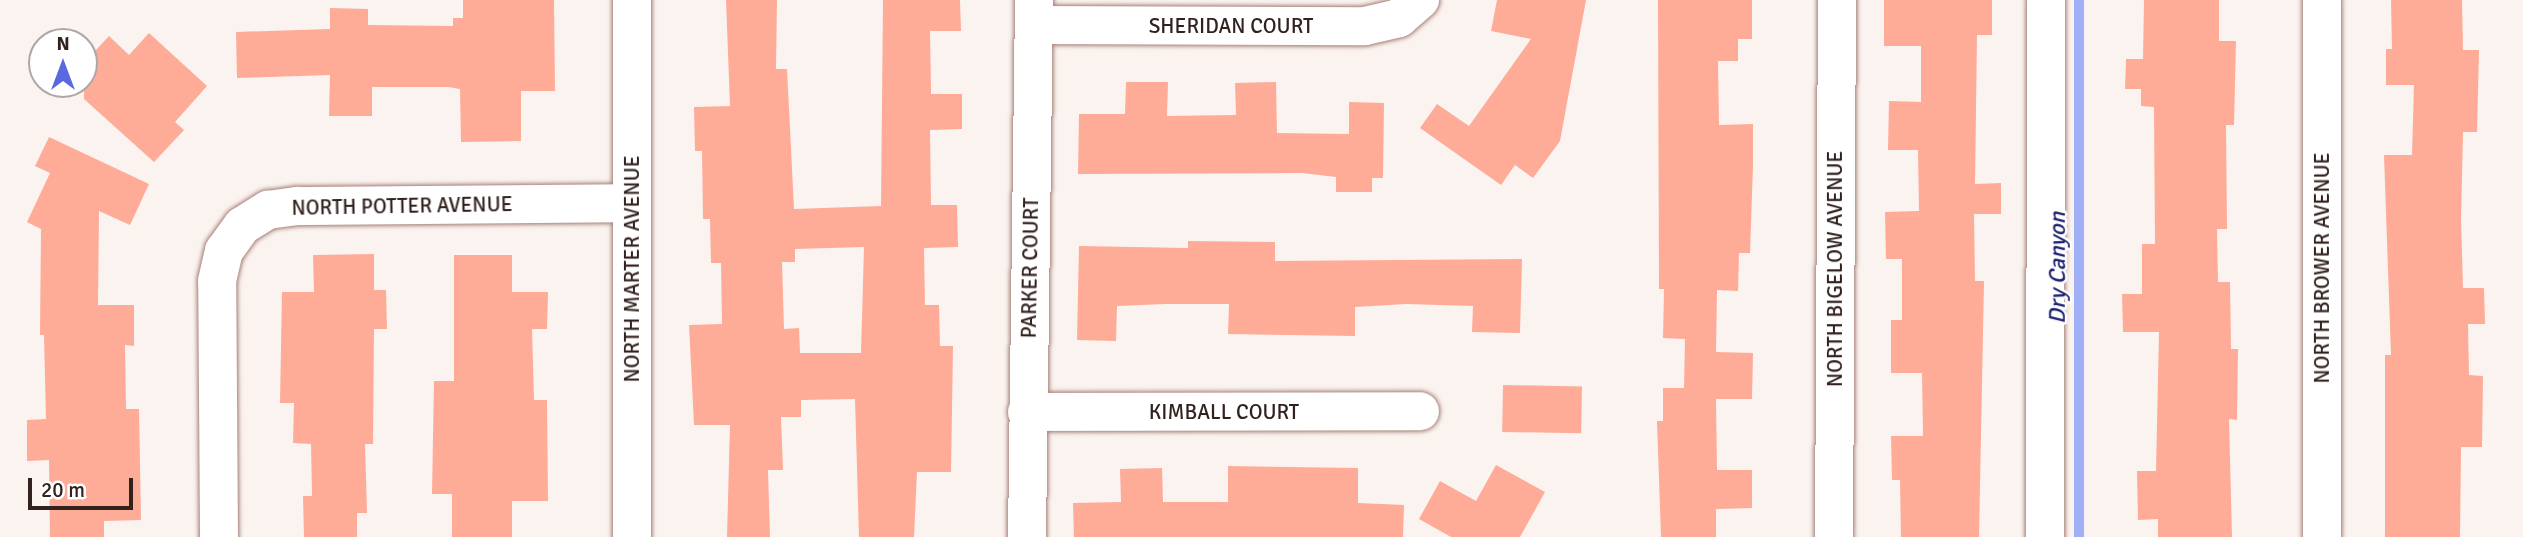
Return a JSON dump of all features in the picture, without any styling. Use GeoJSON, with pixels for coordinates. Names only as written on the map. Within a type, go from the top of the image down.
{"type":"FeatureCollection","features":[{"type":"Feature","properties":{"kind":"street","name":"NORTH MARTER AVENUE"},"geometry":{"type":"LineString","coordinates":[[632,0],[632,537]]}},
{"type":"Feature","properties":{"kind":"street","name":"SHERIDAN COURT"},"geometry":{"type":"LineString","coordinates":[[1034,13],[1365,26],[1399,18],[1420,0]]}},
{"type":"Feature","properties":{"kind":"street","name":"NORTH BIGELOW AVENUE"},"geometry":{"type":"LineString","coordinates":[[1834,537],[1837,0]]}},
{"type":"Feature","properties":{"kind":"street"},"geometry":{"type":"LineString","coordinates":[[2045,537],[2046,0]]}},
{"type":"Feature","properties":{"kind":"street","name":"NORTH BROWER AVENUE"},"geometry":{"type":"LineString","coordinates":[[2322,0],[2322,537]]}},
{"type":"Feature","properties":{"kind":"street","name":"PARKER COURT"},"geometry":{"type":"LineString","coordinates":[[1027,537],[1034,13]]}},
{"type":"Feature","properties":{"kind":"street","name":"NORTH POTTER AVENUE"},"geometry":{"type":"LineString","coordinates":[[219,537],[217,281],[224,251],[242,226],[268,210],[298,206],[632,203]]}},
{"type":"Feature","properties":{"kind":"street","name":"KIMBALL COURT"},"geometry":{"type":"LineString","coordinates":[[1027,412],[1420,411]]}},
{"type":"Feature","properties":{"kind":"building"},"geometry":{"type":"Polygon","coordinates":[[[463,0],[554,0],[555,91],[521,91],[521,141],[461,142],[460,89],[372,87],[372,116],[329,116],[330,75],[237,78],[236,32],[330,29],[330,8],[368,9],[368,25],[453,26],[453,18],[463,18],[463,0]]]}},
{"type":"Feature","properties":{"kind":"building"},"geometry":{"type":"Polygon","coordinates":[[[726,0],[777,0],[776,69],[787,69],[794,209],[881,206],[883,0],[960,0],[961,31],[930,31],[931,94],[962,94],[962,129],[930,130],[931,205],[957,205],[958,247],[924,248],[925,305],[939,305],[940,346],[953,346],[951,472],[917,472],[914,537],[859,537],[855,399],[801,400],[801,417],[781,417],[783,470],[768,470],[770,537],[727,537],[730,425],[694,425],[689,325],[722,324],[721,263],[711,263],[710,219],[703,219],[702,151],[695,151],[694,107],[730,106],[726,0]],[[864,247],[795,249],[795,262],[782,262],[784,329],[799,328],[800,353],[861,353],[864,247]]]}},
{"type":"Feature","properties":{"kind":"building"},"geometry":{"type":"Polygon","coordinates":[[[1497,0],[1586,0],[1560,141],[1533,178],[1515,165],[1501,185],[1420,128],[1437,104],[1469,126],[1531,39],[1491,31],[1497,0]]]}},
{"type":"Feature","properties":{"kind":"building"},"geometry":{"type":"Polygon","coordinates":[[[1658,0],[1752,0],[1752,39],[1738,39],[1738,61],[1718,61],[1719,125],[1753,124],[1753,165],[1750,253],[1739,253],[1738,291],[1717,290],[1716,352],[1753,353],[1752,399],[1716,399],[1717,470],[1752,470],[1752,508],[1716,509],[1716,537],[1661,537],[1657,421],[1663,421],[1663,388],[1684,388],[1685,339],[1663,338],[1664,289],[1659,289],[1658,0]]]}},
{"type":"Feature","properties":{"kind":"building"},"geometry":{"type":"Polygon","coordinates":[[[1884,0],[1992,0],[1992,35],[1977,35],[1975,184],[2001,183],[2001,214],[1974,214],[1975,281],[1984,281],[1979,537],[1901,537],[1900,480],[1892,480],[1891,436],[1923,436],[1922,373],[1891,373],[1891,320],[1902,320],[1902,259],[1886,259],[1885,212],[1919,211],[1918,150],[1888,150],[1889,101],[1921,102],[1921,46],[1884,46],[1884,0]]]}},
{"type":"Feature","properties":{"kind":"building"},"geometry":{"type":"Polygon","coordinates":[[[2144,0],[2219,0],[2219,41],[2236,41],[2234,125],[2226,125],[2227,229],[2217,229],[2218,282],[2230,282],[2231,349],[2238,349],[2237,420],[2229,419],[2232,537],[2158,537],[2158,519],[2138,520],[2137,471],[2156,471],[2159,332],[2123,332],[2122,294],[2142,294],[2142,244],[2155,244],[2154,107],[2141,106],[2141,89],[2125,89],[2126,59],[2143,59],[2144,0]]]}},
{"type":"Feature","properties":{"kind":"building"},"geometry":{"type":"Polygon","coordinates":[[[2391,0],[2462,0],[2463,50],[2479,50],[2477,132],[2463,132],[2461,219],[2463,288],[2484,288],[2485,324],[2468,324],[2469,375],[2483,376],[2482,447],[2461,447],[2460,537],[2385,537],[2385,355],[2391,355],[2384,155],[2412,155],[2414,85],[2386,85],[2386,49],[2392,49],[2391,0]]]}},
{"type":"Feature","properties":{"kind":"building"},"geometry":{"type":"Polygon","coordinates":[[[149,33],[207,86],[175,122],[184,130],[154,162],[84,99],[98,98],[98,48],[109,36],[129,55],[149,33]]]}},
{"type":"Feature","properties":{"kind":"building"},"geometry":{"type":"Polygon","coordinates":[[[1126,82],[1168,82],[1167,116],[1236,115],[1235,83],[1276,82],[1277,133],[1349,134],[1349,102],[1384,103],[1383,178],[1372,178],[1372,192],[1336,192],[1336,177],[1302,173],[1078,174],[1079,114],[1125,114],[1126,82]]]}},
{"type":"Feature","properties":{"kind":"building"},"geometry":{"type":"Polygon","coordinates":[[[49,137],[149,184],[130,225],[99,211],[98,305],[134,305],[134,346],[125,345],[126,409],[139,409],[141,520],[104,521],[104,537],[50,537],[49,460],[27,461],[27,420],[46,419],[44,335],[40,335],[41,229],[27,222],[50,173],[35,166],[49,137]]]}},
{"type":"Feature","properties":{"kind":"building"},"geometry":{"type":"Polygon","coordinates":[[[1188,241],[1275,242],[1275,261],[1522,259],[1520,333],[1472,332],[1473,306],[1406,304],[1355,307],[1355,336],[1228,334],[1229,304],[1166,304],[1117,306],[1116,341],[1077,340],[1079,246],[1188,248],[1188,241]]]}},
{"type":"Feature","properties":{"kind":"building"},"geometry":{"type":"Polygon","coordinates":[[[374,254],[374,290],[386,290],[387,329],[374,329],[373,444],[365,444],[367,513],[357,513],[357,537],[304,537],[303,496],[312,496],[311,444],[293,443],[294,403],[280,403],[282,292],[314,292],[313,255],[374,254]]]}},
{"type":"Feature","properties":{"kind":"building"},"geometry":{"type":"Polygon","coordinates":[[[454,255],[512,255],[512,292],[548,292],[547,329],[532,329],[534,400],[547,400],[548,501],[512,501],[512,537],[452,537],[452,494],[432,494],[434,381],[454,381],[454,255]]]}},
{"type":"Feature","properties":{"kind":"building"},"geometry":{"type":"Polygon","coordinates":[[[1503,385],[1582,386],[1581,433],[1502,432],[1503,385]]]}},
{"type":"Feature","properties":{"kind":"building"},"geometry":{"type":"Polygon","coordinates":[[[1496,465],[1545,492],[1520,537],[1451,537],[1419,519],[1440,481],[1476,501],[1496,465]]]}},
{"type":"Feature","properties":{"kind":"building"},"geometry":{"type":"Polygon","coordinates":[[[1228,466],[1358,468],[1358,503],[1404,505],[1403,537],[1074,537],[1073,503],[1121,502],[1120,469],[1162,468],[1163,502],[1228,502],[1228,466]]]}},
{"type":"Feature","properties":{"kind":"waterway","name":"Dry Canyon"},"geometry":{"type":"LineString","coordinates":[[2079,0],[2079,537]]}}]}
